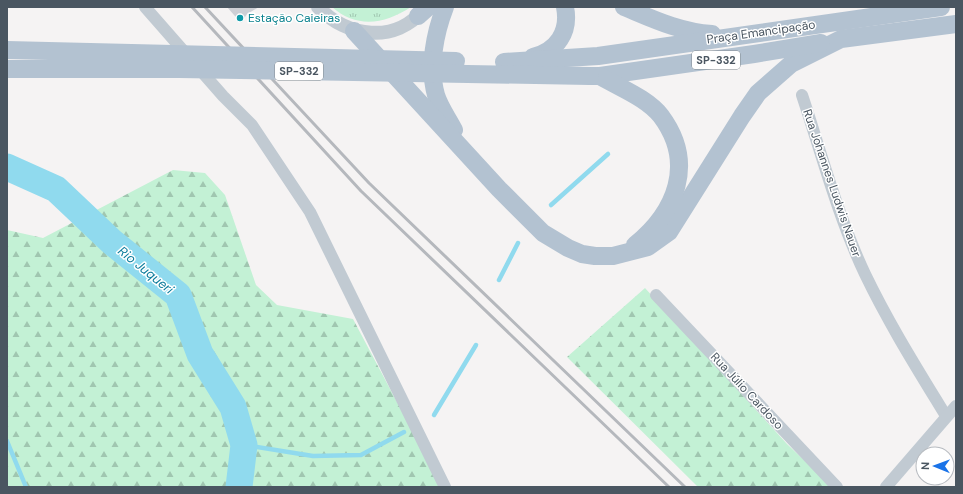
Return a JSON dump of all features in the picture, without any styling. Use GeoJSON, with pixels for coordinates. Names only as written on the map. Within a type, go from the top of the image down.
{"type":"FeatureCollection","features":[{"type":"Feature","properties":{"kind":"main road"},"geometry":{"type":"LineString","coordinates":[[504,62],[545,54],[553,49],[561,36],[566,21],[565,7]]}},
{"type":"Feature","properties":{"kind":"main road"},"geometry":{"type":"LineString","coordinates":[[624,7],[676,28],[698,33],[740,36]]}},
{"type":"Feature","properties":{"kind":"main road","name":"Praça Emancipação"},"geometry":{"type":"LineString","coordinates":[[504,62],[579,58],[941,7]]}},
{"type":"Feature","properties":{"kind":"main road"},"geometry":{"type":"LineString","coordinates":[[433,10],[434,78],[436,94],[465,153]]}},
{"type":"Feature","properties":{"kind":"main road","name":"SP-332"},"geometry":{"type":"LineString","coordinates":[[841,39],[956,24]]}},
{"type":"Feature","properties":{"kind":"main road"},"geometry":{"type":"LineString","coordinates":[[354,31],[465,153],[543,233],[554,241],[582,254],[596,256],[613,256],[648,247],[669,232],[758,93],[791,64],[841,39]]}},
{"type":"Feature","properties":{"kind":"main road","name":"Praça Emancipação"},"geometry":{"type":"LineString","coordinates":[[595,76],[754,54],[841,39]]}},
{"type":"Feature","properties":{"kind":"main road","name":"SP-332"},"geometry":{"type":"LineString","coordinates":[[7,50],[504,62]]}},
{"type":"Feature","properties":{"kind":"main road","name":"SP-332"},"geometry":{"type":"LineString","coordinates":[[7,69],[179,69],[595,76]]}},
{"type":"Feature","properties":{"kind":"main road"},"geometry":{"type":"LineString","coordinates":[[595,76],[646,102],[661,116],[673,137],[678,154],[679,173],[674,195],[665,214],[650,233],[626,253]]}},
{"type":"Feature","properties":{"kind":"street"},"geometry":{"type":"LineString","coordinates":[[145,7],[224,96],[252,124],[310,212],[445,487]]}},
{"type":"Feature","properties":{"kind":"street"},"geometry":{"type":"LineString","coordinates":[[318,7],[334,22],[354,31],[376,33],[399,28],[433,10]]}},
{"type":"Feature","properties":{"kind":"street","name":"Rua Johannes Ludwis Nauer"},"geometry":{"type":"LineString","coordinates":[[802,95],[844,224],[865,273],[889,320],[946,416]]}},
{"type":"Feature","properties":{"kind":"street","name":"Rua Júlio Cardoso"},"geometry":{"type":"LineString","coordinates":[[656,295],[837,487]]}},
{"type":"Feature","properties":{"kind":"street"},"geometry":{"type":"LineString","coordinates":[[886,487],[956,406]]}},
{"type":"Feature","properties":{"kind":"green space"},"geometry":{"type":"Polygon","coordinates":[[[332,7],[411,7],[391,17],[371,22],[351,19],[332,7]]]}},
{"type":"Feature","properties":{"kind":"green space"},"geometry":{"type":"Polygon","coordinates":[[[173,170],[205,173],[225,195],[256,285],[277,305],[353,319],[442,487],[7,487],[7,230],[43,238],[173,170]]]}},
{"type":"Feature","properties":{"kind":"green space"},"geometry":{"type":"Polygon","coordinates":[[[645,288],[787,444],[832,487],[698,487],[567,357],[645,288]]]}},
{"type":"Feature","properties":{"kind":"building","name":"Estação Caieiras"},"geometry":{"type":"Polygon","coordinates":[[[227,7],[259,7],[247,14],[241,23],[227,7]]]}},
{"type":"Feature","properties":{"kind":"waterway"},"geometry":{"type":"LineString","coordinates":[[551,205],[608,154]]}},
{"type":"Feature","properties":{"kind":"waterway","name":"Rio Juqueri"},"geometry":{"type":"LineString","coordinates":[[7,167],[56,189],[112,242],[178,295],[200,354],[233,407],[244,445],[239,487]]}},
{"type":"Feature","properties":{"kind":"waterway"},"geometry":{"type":"LineString","coordinates":[[499,280],[518,243]]}},
{"type":"Feature","properties":{"kind":"waterway"},"geometry":{"type":"LineString","coordinates":[[434,415],[476,345]]}},
{"type":"Feature","properties":{"kind":"waterway"},"geometry":{"type":"LineString","coordinates":[[244,445],[313,456],[361,455],[404,432]]}},
{"type":"Feature","properties":{"kind":"waterway"},"geometry":{"type":"LineString","coordinates":[[7,441],[26,487]]}},
{"type":"Feature","properties":{"kind":"railway"},"geometry":{"type":"LineString","coordinates":[[192,7],[361,191],[669,487]]}},
{"type":"Feature","properties":{"kind":"railway"},"geometry":{"type":"LineString","coordinates":[[205,7],[369,183],[685,487]]}},
{"type":"Feature","properties":{"kind":"place","name":"Estação Caieiras"},"geometry":{"type":"Point","coordinates":[240,18]}}]}
